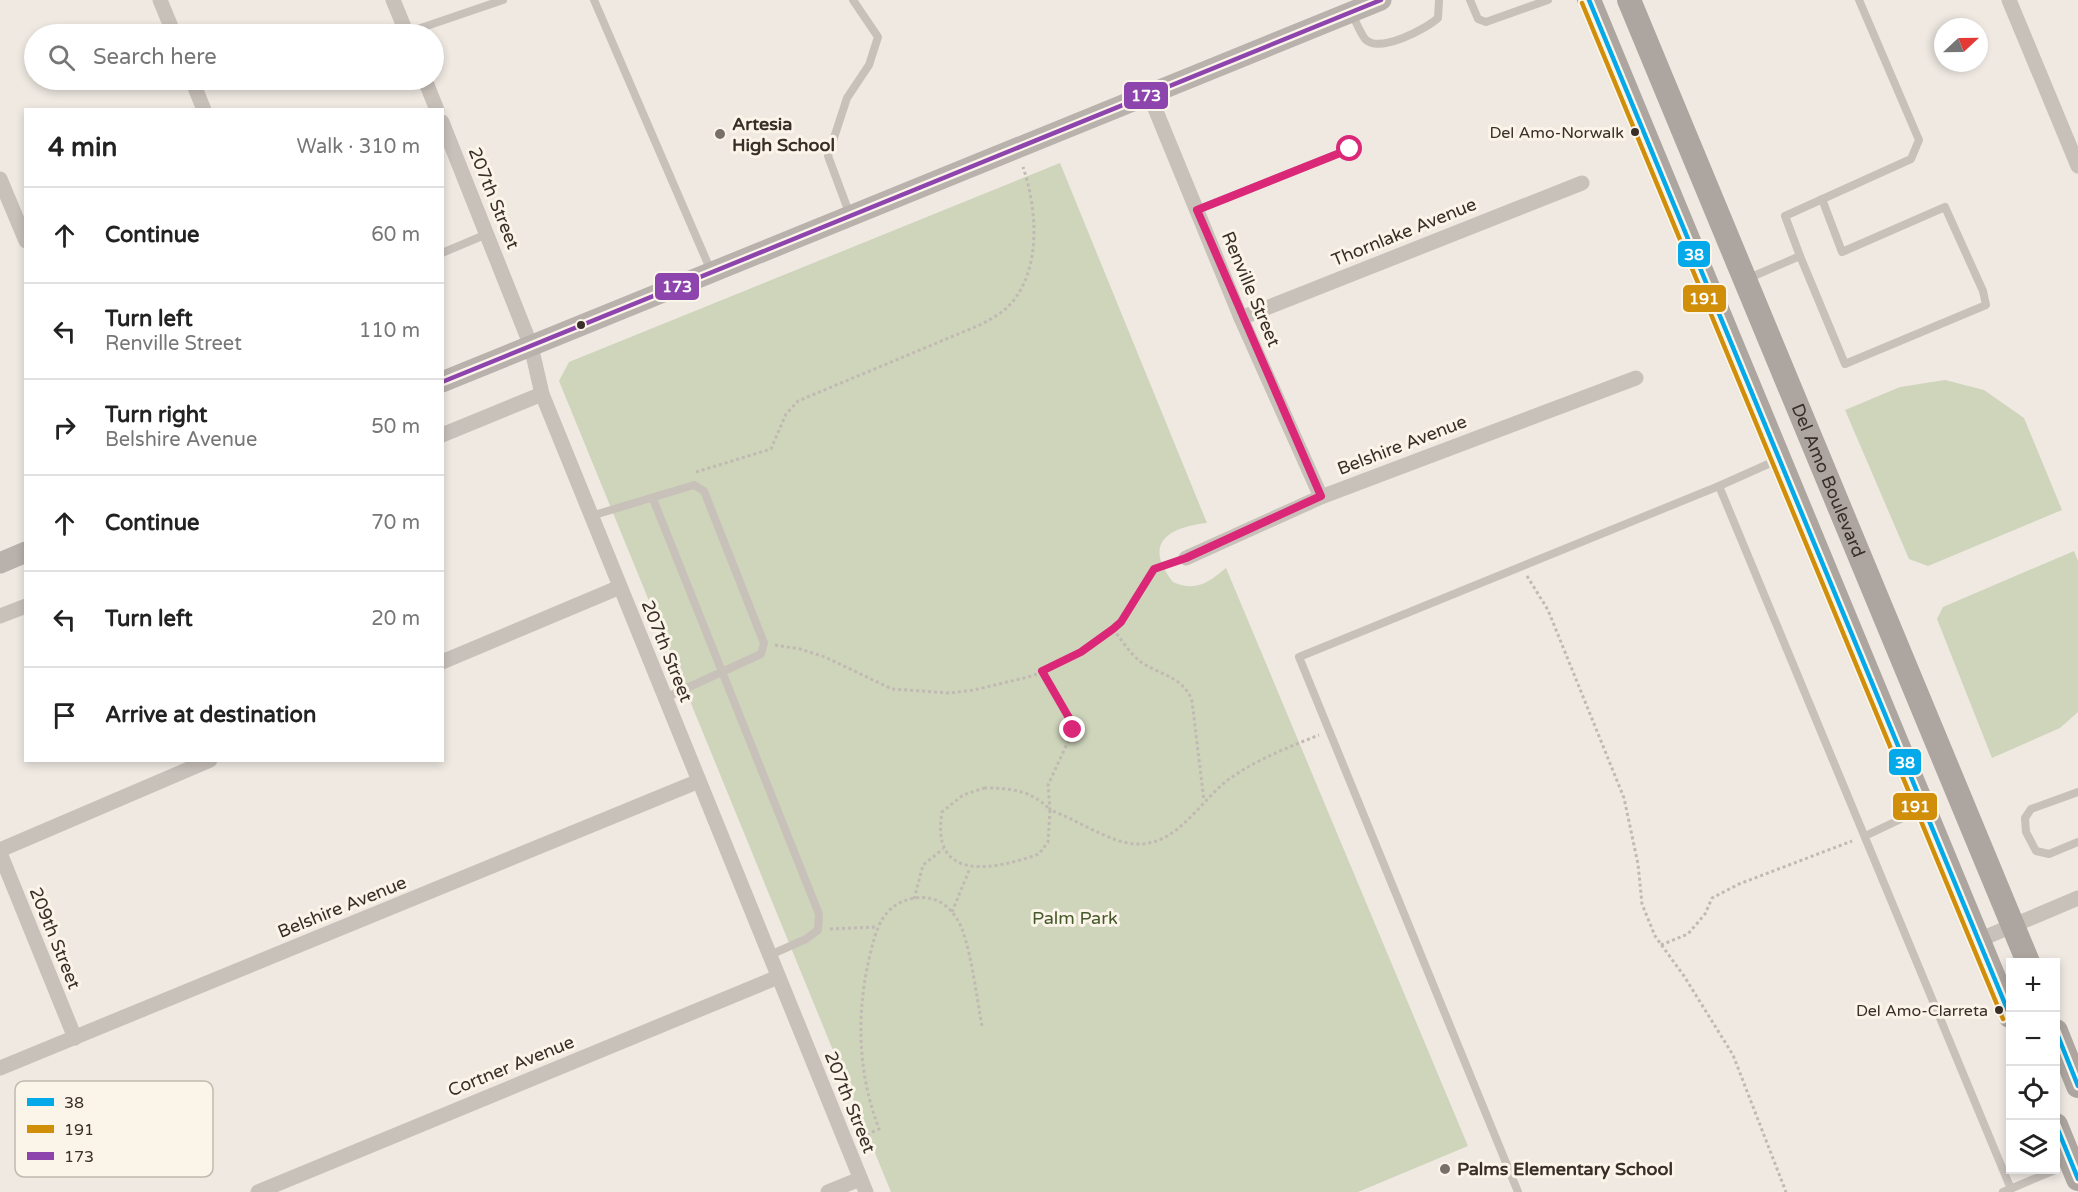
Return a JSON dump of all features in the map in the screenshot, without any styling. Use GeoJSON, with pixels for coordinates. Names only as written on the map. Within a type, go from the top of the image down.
{"type":"FeatureCollection","features":[{"type":"Feature","properties":{"kind":"main road"},"geometry":{"type":"LineString","coordinates":[[444,381],[1381,0]]}},
{"type":"Feature","properties":{"kind":"main road","name":"Del Amo Boulevard"},"geometry":{"type":"LineString","coordinates":[[1589,0],[2008,1012]]}},
{"type":"Feature","properties":{"kind":"main road","name":"Del Amo Boulevard"},"geometry":{"type":"LineString","coordinates":[[1629,0],[2026,958]]}},
{"type":"Feature","properties":{"kind":"main road"},"geometry":{"type":"LineString","coordinates":[[1780,459],[1814,444]]}},
{"type":"Feature","properties":{"kind":"main road"},"geometry":{"type":"LineString","coordinates":[[0,563],[24,553]]}},
{"type":"Feature","properties":{"kind":"main road"},"geometry":{"type":"LineString","coordinates":[[2060,1043],[2078,1086]]}},
{"type":"Feature","properties":{"kind":"main road"},"geometry":{"type":"LineString","coordinates":[[2060,1148],[2065,1170]]}},
{"type":"Feature","properties":{"kind":"street"},"geometry":{"type":"LineString","coordinates":[[160,0],[170,24]]}},
{"type":"Feature","properties":{"kind":"street"},"geometry":{"type":"LineString","coordinates":[[393,0],[403,24]]}},
{"type":"Feature","properties":{"kind":"street"},"geometry":{"type":"LineString","coordinates":[[2009,0],[2078,166]]}},
{"type":"Feature","properties":{"kind":"street"},"geometry":{"type":"LineString","coordinates":[[196,90],[203,108]]}},
{"type":"Feature","properties":{"kind":"street"},"geometry":{"type":"LineString","coordinates":[[429,90],[436,108]]}},
{"type":"Feature","properties":{"kind":"street","name":"Renville Street"},"geometry":{"type":"LineString","coordinates":[[1149,94],[1241,318],[1321,496]]}},
{"type":"Feature","properties":{"kind":"street","name":"207th Street"},"geometry":{"type":"LineString","coordinates":[[444,129],[531,346],[542,394],[863,1185]]}},
{"type":"Feature","properties":{"kind":"street"},"geometry":{"type":"LineString","coordinates":[[0,179],[24,236]]}},
{"type":"Feature","properties":{"kind":"street","name":"Thornlake Avenue"},"geometry":{"type":"LineString","coordinates":[[1241,318],[1582,183]]}},
{"type":"Feature","properties":{"kind":"street","name":"Belshire Avenue"},"geometry":{"type":"LineString","coordinates":[[1186,558],[1321,496],[1636,378]]}},
{"type":"Feature","properties":{"kind":"street"},"geometry":{"type":"LineString","coordinates":[[444,434],[542,394]]}},
{"type":"Feature","properties":{"kind":"street"},"geometry":{"type":"LineString","coordinates":[[444,661],[620,587]]}},
{"type":"Feature","properties":{"kind":"street"},"geometry":{"type":"LineString","coordinates":[[0,616],[24,607]]}},
{"type":"Feature","properties":{"kind":"street"},"geometry":{"type":"LineString","coordinates":[[0,851],[205,762]]}},
{"type":"Feature","properties":{"kind":"street","name":"Belshire Avenue"},"geometry":{"type":"LineString","coordinates":[[0,1068],[699,781]]}},
{"type":"Feature","properties":{"kind":"street","name":"209th Street"},"geometry":{"type":"LineString","coordinates":[[0,851],[75,1038]]}},
{"type":"Feature","properties":{"kind":"street"},"geometry":{"type":"LineString","coordinates":[[1979,940],[2078,898]]}},
{"type":"Feature","properties":{"kind":"street","name":"Cortner Avenue"},"geometry":{"type":"LineString","coordinates":[[258,1192],[778,977]]}},
{"type":"Feature","properties":{"kind":"street"},"geometry":{"type":"LineString","coordinates":[[828,1192],[863,1185]]}},
{"type":"Feature","properties":{"kind":"lane"},"geometry":{"type":"LineString","coordinates":[[435,24],[503,0]]}},
{"type":"Feature","properties":{"kind":"lane"},"geometry":{"type":"LineString","coordinates":[[594,0],[712,273]]}},
{"type":"Feature","properties":{"kind":"lane"},"geometry":{"type":"LineString","coordinates":[[850,216],[828,156],[847,98],[869,65],[878,37],[853,0]]}},
{"type":"Feature","properties":{"kind":"lane"},"geometry":{"type":"LineString","coordinates":[[1351,12],[1366,40],[1375,44],[1386,43],[1427,28],[1438,18],[1439,0]]}},
{"type":"Feature","properties":{"kind":"lane"},"geometry":{"type":"LineString","coordinates":[[1470,0],[1478,19],[1486,22],[1548,0]]}},
{"type":"Feature","properties":{"kind":"lane"},"geometry":{"type":"LineString","coordinates":[[1822,199],[1842,252],[1945,207],[1983,291],[1986,305],[1845,364],[1800,256],[1785,216],[1822,199],[1911,159],[1919,140],[1860,0]]}},
{"type":"Feature","properties":{"kind":"lane"},"geometry":{"type":"LineString","coordinates":[[1197,210],[1350,149]]}},
{"type":"Feature","properties":{"kind":"lane"},"geometry":{"type":"LineString","coordinates":[[444,251],[487,234]]}},
{"type":"Feature","properties":{"kind":"lane"},"geometry":{"type":"LineString","coordinates":[[1746,279],[1800,256]]}},
{"type":"Feature","properties":{"kind":"lane"},"geometry":{"type":"LineString","coordinates":[[1518,1192],[1299,657],[1780,459]]}},
{"type":"Feature","properties":{"kind":"lane"},"geometry":{"type":"LineString","coordinates":[[591,516],[694,485],[704,490],[764,643],[761,654],[665,698]]}},
{"type":"Feature","properties":{"kind":"lane"},"geometry":{"type":"LineString","coordinates":[[1719,486],[1865,836],[2007,1190],[2065,1170]]}},
{"type":"Feature","properties":{"kind":"lane"},"geometry":{"type":"LineString","coordinates":[[653,499],[819,914],[818,930],[806,939],[770,955]]}},
{"type":"Feature","properties":{"kind":"lane"},"geometry":{"type":"LineString","coordinates":[[2078,792],[2031,809],[2025,818],[2026,832],[2036,851],[2049,854],[2078,842]]}},
{"type":"Feature","properties":{"kind":"lane"},"geometry":{"type":"LineString","coordinates":[[1865,836],[1924,808]]}},
{"type":"Feature","properties":{"kind":"path"},"geometry":{"type":"LineString","coordinates":[[694,485],[695,472],[771,449],[786,414],[798,401],[982,324],[1002,312],[1015,298],[1022,285],[1033,253],[1036,229],[1034,204],[1016,149]]}},
{"type":"Feature","properties":{"kind":"path"},"geometry":{"type":"LineString","coordinates":[[764,643],[800,649],[825,657],[876,682],[903,691],[950,693],[1009,683],[1042,671],[1081,652],[1121,622],[1148,575],[1154,569],[1186,558]]}},
{"type":"Feature","properties":{"kind":"path"},"geometry":{"type":"LineString","coordinates":[[1522,566],[1548,610],[1624,798],[1638,864],[1642,904],[1655,936],[1733,1055],[1786,1192]]}},
{"type":"Feature","properties":{"kind":"path"},"geometry":{"type":"LineString","coordinates":[[1113,629],[1141,662],[1183,684],[1188,690],[1192,701],[1204,801]]}},
{"type":"Feature","properties":{"kind":"path"},"geometry":{"type":"LineString","coordinates":[[1042,671],[1072,723],[1073,730],[1048,785],[1050,810],[1048,842],[1039,854],[970,868],[954,862],[943,849],[939,831],[942,812],[963,795],[984,788],[1006,788],[1041,800],[1050,810],[1074,818],[1106,835],[1135,844],[1151,842],[1172,832],[1230,777],[1258,761],[1329,730]]}},
{"type":"Feature","properties":{"kind":"path"},"geometry":{"type":"LineString","coordinates":[[1661,945],[1688,934],[1705,914],[1712,898],[1739,884],[1865,836]]}},
{"type":"Feature","properties":{"kind":"path"},"geometry":{"type":"LineString","coordinates":[[914,899],[923,865],[943,849]]}},
{"type":"Feature","properties":{"kind":"path"},"geometry":{"type":"LineString","coordinates":[[952,912],[970,868]]}},
{"type":"Feature","properties":{"kind":"path"},"geometry":{"type":"LineString","coordinates":[[846,1143],[879,1130],[868,1102],[859,1028],[862,991],[876,927],[891,909],[925,897],[945,904],[959,920],[982,1026]]}},
{"type":"Feature","properties":{"kind":"path"},"geometry":{"type":"LineString","coordinates":[[818,930],[876,927]]}},
{"type":"Feature","properties":{"kind":"green space","name":"Palm Park"},"geometry":{"type":"Polygon","coordinates":[[[1060,163],[1207,523],[1181,528],[1164,539],[1160,547],[1160,557],[1164,568],[1173,582],[1195,586],[1207,582],[1226,568],[1468,1146],[1358,1192],[891,1192],[559,381],[569,362],[1060,163]]]}},
{"type":"Feature","properties":{"kind":"green space"},"geometry":{"type":"Polygon","coordinates":[[[1945,380],[1984,390],[2024,418],[2062,510],[1928,566],[1909,559],[1845,410],[1900,387],[1945,380]]]}},
{"type":"Feature","properties":{"kind":"green space"},"geometry":{"type":"Polygon","coordinates":[[[2074,551],[2078,561],[2078,712],[2060,728],[1992,758],[1937,619],[1943,607],[2074,551]]]}},
{"type":"Feature","properties":{"kind":"transit line","name":"173"},"geometry":{"type":"LineString","coordinates":[[444,381],[1381,0]]}},
{"type":"Feature","properties":{"kind":"transit line","name":"38"},"geometry":{"type":"LineString","coordinates":[[1589,0],[2008,1012]]}},
{"type":"Feature","properties":{"kind":"transit line","name":"191"},"geometry":{"type":"LineString","coordinates":[[1582,3],[2003,1019]]}},
{"type":"Feature","properties":{"kind":"transit line","name":"38"},"geometry":{"type":"LineString","coordinates":[[2060,1041],[2078,1086]]}},
{"type":"Feature","properties":{"kind":"transit line","name":"38"},"geometry":{"type":"LineString","coordinates":[[2060,1135],[2078,1179]]}},
{"type":"Feature","properties":{"kind":"place","name":"Del Amo-Norwalk"},"geometry":{"type":"Point","coordinates":[1635,132]}},
{"type":"Feature","properties":{"kind":"place","name":"Artesia High School"},"geometry":{"type":"Point","coordinates":[720,134]}},
{"type":"Feature","properties":{"kind":"place","name":"Del Amo-Clarreta"},"geometry":{"type":"Point","coordinates":[1999,1010]}},
{"type":"Feature","properties":{"kind":"place","name":"Palms Elementary School"},"geometry":{"type":"Point","coordinates":[1445,1169]}},
{"type":"Feature","properties":{"kind":"route"},"geometry":{"type":"LineString","coordinates":[[1073,730],[1072,723],[1042,671],[1081,652],[1121,622],[1148,575],[1154,569],[1186,558],[1321,496],[1241,318],[1197,210],[1350,149]]}}]}
